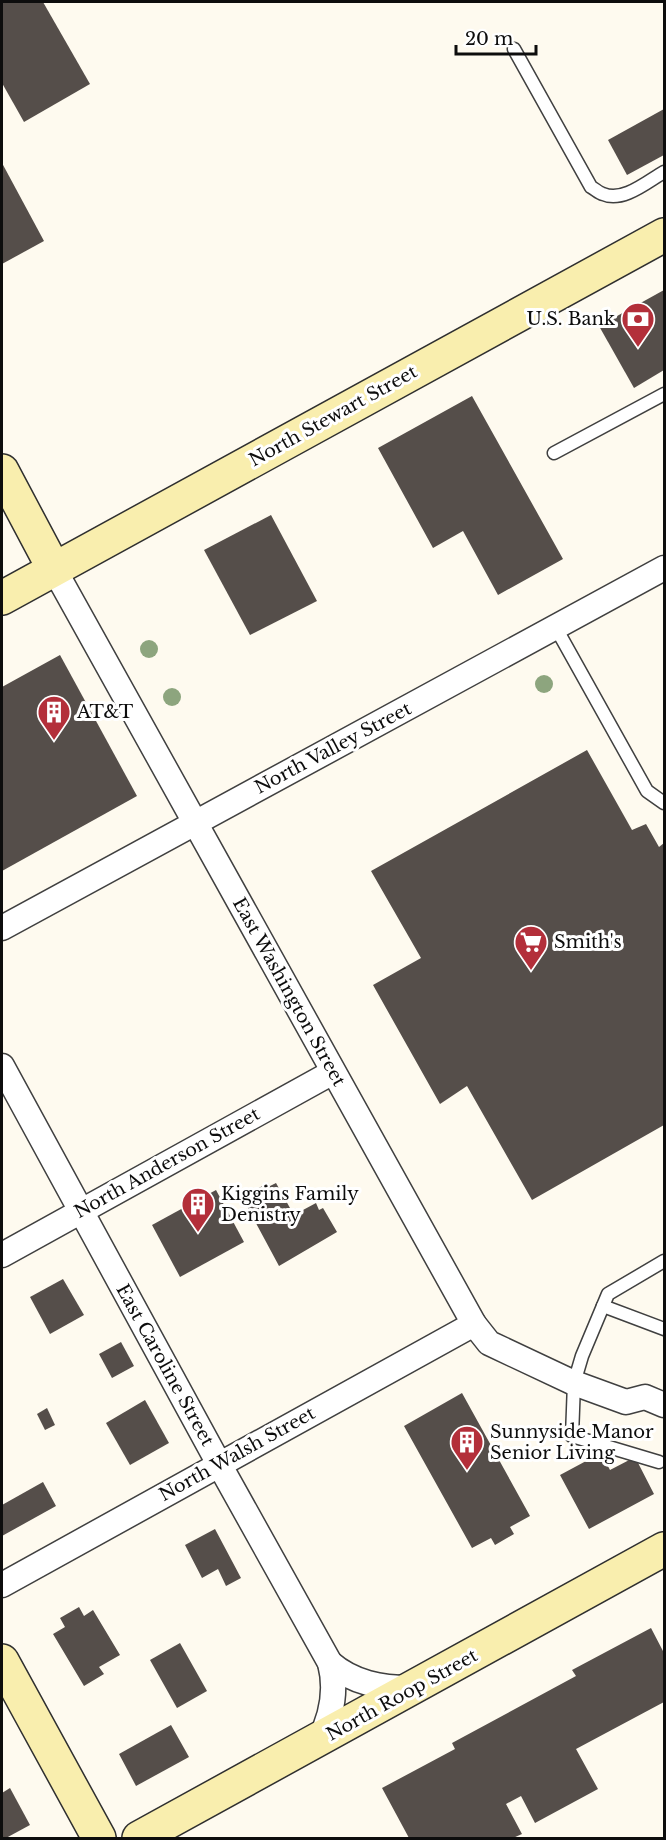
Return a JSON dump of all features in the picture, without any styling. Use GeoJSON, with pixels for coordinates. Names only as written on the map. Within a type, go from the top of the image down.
{"type":"FeatureCollection","features":[{"type":"Feature","properties":{"kind":"street","name":"North Stewart Street"},"geometry":{"type":"LineString","coordinates":[[2,598],[664,235]]}},
{"type":"Feature","properties":{"kind":"street","name":"East Washington Street"},"geometry":{"type":"LineString","coordinates":[[2,471],[54,569],[474,1324],[489,1343],[574,1383],[626,1402],[645,1397],[664,1405]]}},
{"type":"Feature","properties":{"kind":"street","name":"North Valley Street"},"geometry":{"type":"LineString","coordinates":[[2,928],[664,568]]}},
{"type":"Feature","properties":{"kind":"street","name":"East Caroline Street"},"geometry":{"type":"LineString","coordinates":[[2,1066],[330,1663],[334,1678],[332,1705],[319,1741]]}},
{"type":"Feature","properties":{"kind":"street","name":"North Anderson Street"},"geometry":{"type":"LineString","coordinates":[[2,1255],[333,1072]]}},
{"type":"Feature","properties":{"kind":"street","name":"North Walsh Street"},"geometry":{"type":"LineString","coordinates":[[2,1585],[474,1324]]}},
{"type":"Feature","properties":{"kind":"street","name":"North Roop Street"},"geometry":{"type":"LineString","coordinates":[[139,1839],[664,1549]]}},
{"type":"Feature","properties":{"kind":"street"},"geometry":{"type":"LineString","coordinates":[[2,1661],[99,1839]]}},
{"type":"Feature","properties":{"kind":"street","name":"East Caroline Street"},"geometry":{"type":"LineString","coordinates":[[330,1663],[342,1673],[365,1683],[384,1687],[415,1688]]}},
{"type":"Feature","properties":{"kind":"lane"},"geometry":{"type":"LineString","coordinates":[[514,50],[591,187],[604,195],[616,196],[627,193],[664,172]]}},
{"type":"Feature","properties":{"kind":"lane"},"geometry":{"type":"LineString","coordinates":[[554,453],[664,394]]}},
{"type":"Feature","properties":{"kind":"lane"},"geometry":{"type":"LineString","coordinates":[[556,628],[647,791],[664,803]]}},
{"type":"Feature","properties":{"kind":"lane"},"geometry":{"type":"LineString","coordinates":[[658,1462],[572,1436],[574,1383],[582,1356],[608,1294],[664,1261]]}},
{"type":"Feature","properties":{"kind":"lane"},"geometry":{"type":"LineString","coordinates":[[603,1306],[664,1329]]}},
{"type":"Feature","properties":{"kind":"building"},"geometry":{"type":"Polygon","coordinates":[[[2,2],[43,2],[90,84],[24,122],[2,83],[2,2]]]}},
{"type":"Feature","properties":{"kind":"building"},"geometry":{"type":"Polygon","coordinates":[[[664,109],[664,155],[627,175],[608,140],[664,109]]]}},
{"type":"Feature","properties":{"kind":"building"},"geometry":{"type":"Polygon","coordinates":[[[2,163],[44,241],[2,264],[2,163]]]}},
{"type":"Feature","properties":{"kind":"building","name":"U.S. Bank"},"geometry":{"type":"Polygon","coordinates":[[[664,290],[664,370],[634,388],[599,326],[664,290]]]}},
{"type":"Feature","properties":{"kind":"building"},"geometry":{"type":"Polygon","coordinates":[[[472,396],[563,559],[498,595],[463,531],[433,548],[378,448],[472,396]]]}},
{"type":"Feature","properties":{"kind":"building"},"geometry":{"type":"Polygon","coordinates":[[[271,515],[317,601],[250,635],[204,550],[271,515]]]}},
{"type":"Feature","properties":{"kind":"building","name":"AT&T"},"geometry":{"type":"Polygon","coordinates":[[[60,655],[137,796],[2,871],[2,687],[60,655]]]}},
{"type":"Feature","properties":{"kind":"building","name":"Smith's"},"geometry":{"type":"Polygon","coordinates":[[[587,750],[632,830],[646,824],[659,847],[664,843],[664,1125],[532,1200],[467,1086],[440,1104],[373,985],[421,958],[371,871],[587,750]]]}},
{"type":"Feature","properties":{"kind":"building"},"geometry":{"type":"Polygon","coordinates":[[[268,1183],[270,1186],[276,1183],[290,1208],[303,1210],[316,1203],[319,1210],[323,1208],[337,1232],[279,1266],[242,1197],[268,1183]]]}},
{"type":"Feature","properties":{"kind":"building","name":"Kiggins Family Denistry"},"geometry":{"type":"Polygon","coordinates":[[[216,1190],[244,1242],[180,1277],[152,1225],[216,1190]]]}},
{"type":"Feature","properties":{"kind":"building"},"geometry":{"type":"Polygon","coordinates":[[[63,1279],[84,1315],[50,1334],[30,1297],[63,1279]]]}},
{"type":"Feature","properties":{"kind":"building"},"geometry":{"type":"Polygon","coordinates":[[[121,1342],[134,1366],[112,1378],[99,1354],[121,1342]]]}},
{"type":"Feature","properties":{"kind":"building","name":"Sunnyside Manor Senior Living"},"geometry":{"type":"Polygon","coordinates":[[[462,1393],[530,1516],[510,1527],[514,1534],[495,1545],[491,1538],[472,1548],[404,1426],[462,1393]]]}},
{"type":"Feature","properties":{"kind":"building"},"geometry":{"type":"Polygon","coordinates":[[[145,1400],[169,1443],[130,1465],[106,1423],[145,1400]]]}},
{"type":"Feature","properties":{"kind":"building"},"geometry":{"type":"Polygon","coordinates":[[[47,1408],[55,1425],[45,1430],[37,1414],[47,1408]]]}},
{"type":"Feature","properties":{"kind":"building"},"geometry":{"type":"Polygon","coordinates":[[[601,1453],[610,1470],[635,1457],[654,1494],[589,1529],[560,1475],[601,1453]]]}},
{"type":"Feature","properties":{"kind":"building"},"geometry":{"type":"Polygon","coordinates":[[[43,1482],[56,1506],[2,1536],[2,1505],[43,1482]]]}},
{"type":"Feature","properties":{"kind":"building"},"geometry":{"type":"Polygon","coordinates":[[[215,1529],[241,1578],[226,1586],[218,1569],[202,1578],[185,1545],[215,1529]]]}},
{"type":"Feature","properties":{"kind":"building"},"geometry":{"type":"Polygon","coordinates":[[[79,1607],[84,1616],[93,1610],[120,1655],[99,1667],[104,1674],[84,1686],[53,1634],[65,1627],[60,1618],[79,1607]]]}},
{"type":"Feature","properties":{"kind":"building"},"geometry":{"type":"Polygon","coordinates":[[[651,1628],[664,1653],[664,1702],[576,1749],[598,1789],[535,1823],[521,1796],[506,1804],[522,1834],[513,1838],[409,1838],[382,1788],[455,1749],[452,1743],[576,1676],[572,1670],[651,1628]]]}},
{"type":"Feature","properties":{"kind":"building"},"geometry":{"type":"Polygon","coordinates":[[[180,1643],[207,1691],[177,1708],[150,1660],[180,1643]]]}},
{"type":"Feature","properties":{"kind":"building"},"geometry":{"type":"Polygon","coordinates":[[[171,1725],[189,1757],[136,1786],[119,1754],[171,1725]]]}},
{"type":"Feature","properties":{"kind":"building"},"geometry":{"type":"Polygon","coordinates":[[[10,1788],[30,1825],[2,1838],[2,1793],[10,1788]]]}},
{"type":"Feature","properties":{"kind":"place","name":"U.S. Bank"},"geometry":{"type":"Point","coordinates":[638,348]}},
{"type":"Feature","properties":{"kind":"place","name":"AT&T"},"geometry":{"type":"Point","coordinates":[54,741]}},
{"type":"Feature","properties":{"kind":"place","name":"Smith's"},"geometry":{"type":"Point","coordinates":[531,971]}},
{"type":"Feature","properties":{"kind":"place","name":"Kiggins Family Denistry"},"geometry":{"type":"Point","coordinates":[198,1233]}},
{"type":"Feature","properties":{"kind":"place","name":"Sunnyside Manor Senior Living"},"geometry":{"type":"Point","coordinates":[467,1471]}}]}
